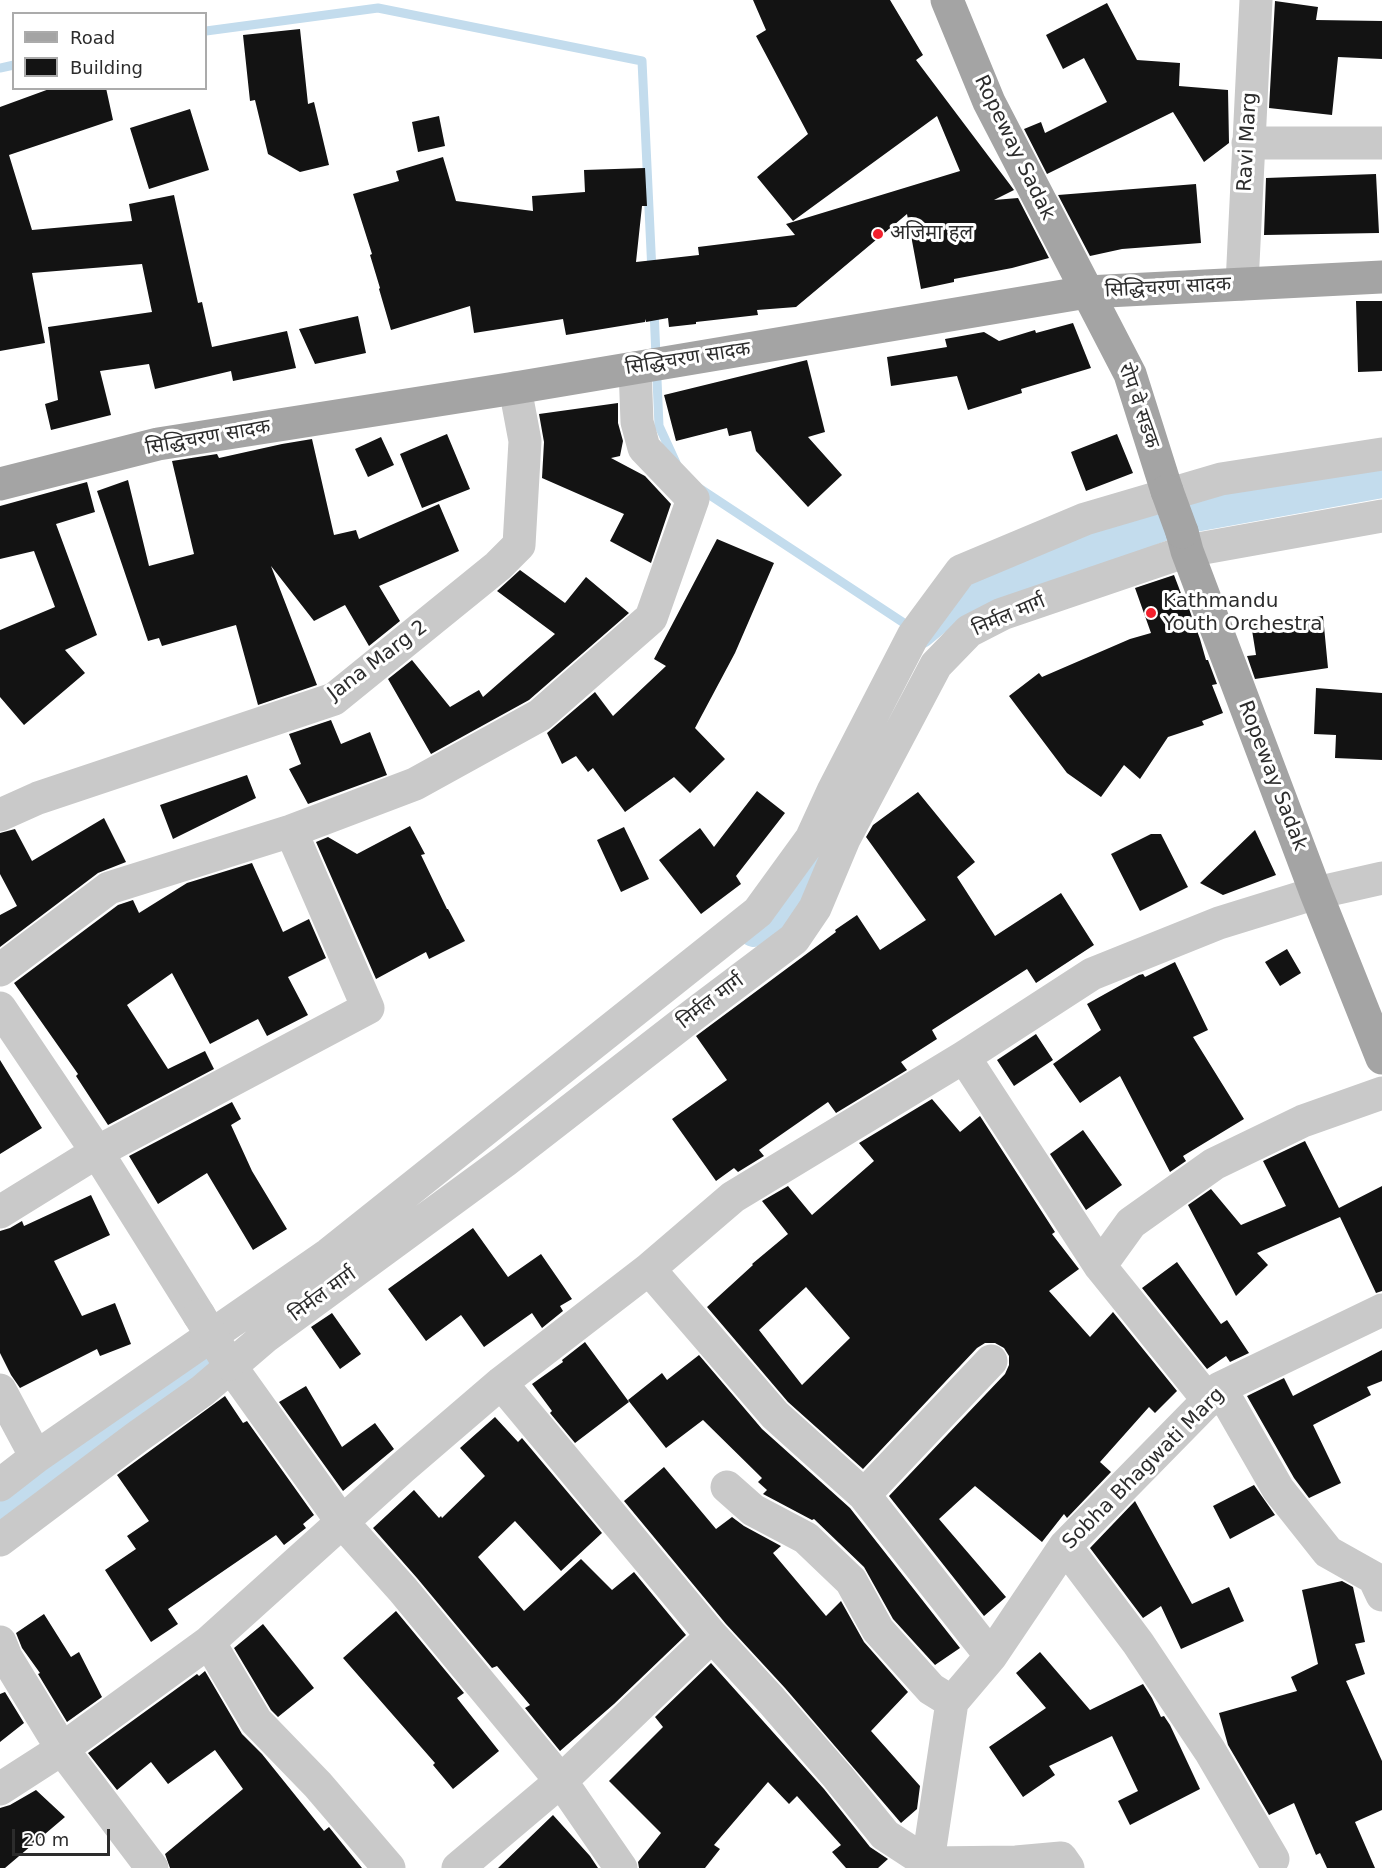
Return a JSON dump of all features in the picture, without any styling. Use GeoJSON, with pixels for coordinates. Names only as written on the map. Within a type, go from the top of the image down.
{"type":"FeatureCollection","features":[{"type":"Feature","properties":{"kind":"main road","name":"Ropeway Sadak"},"geometry":{"type":"LineString","coordinates":[[947,0],[989,102],[1087,292]]}},
{"type":"Feature","properties":{"kind":"main road","name":"सिद्धिचरण सादक"},"geometry":{"type":"LineString","coordinates":[[0,484],[158,444],[515,388],[1087,292],[1382,277]]}},
{"type":"Feature","properties":{"kind":"main road","name":"रोप वे सडक"},"geometry":{"type":"LineString","coordinates":[[1087,292],[1131,374],[1167,491]]}},
{"type":"Feature","properties":{"kind":"main road","name":"Ropeway Sadak"},"geometry":{"type":"LineString","coordinates":[[1167,491],[1316,893],[1382,1058]]}},
{"type":"Feature","properties":{"kind":"street","name":"Ravi Marg"},"geometry":{"type":"LineString","coordinates":[[1242,284],[1256,0]]}},
{"type":"Feature","properties":{"kind":"street"},"geometry":{"type":"LineString","coordinates":[[1248,143],[1382,143]]}},
{"type":"Feature","properties":{"kind":"street"},"geometry":{"type":"LineString","coordinates":[[0,970],[110,888],[291,831],[415,784],[540,715],[651,618],[693,499],[644,448],[637,422],[634,368]]}},
{"type":"Feature","properties":{"kind":"street","name":"Jana Marg 2"},"geometry":{"type":"LineString","coordinates":[[0,815],[38,798],[334,699],[498,566],[519,545],[525,441],[515,388]]}},
{"type":"Feature","properties":{"kind":"street"},"geometry":{"type":"LineString","coordinates":[[0,1485],[36,1456],[329,1254],[758,912],[811,839],[833,790],[914,636],[961,571],[1085,519],[1221,479],[1382,454]]}},
{"type":"Feature","properties":{"kind":"street","name":"निर्मल मार्ग"},"geometry":{"type":"LineString","coordinates":[[0,1540],[202,1391],[265,1337],[505,1161],[794,939],[815,908],[844,839],[936,665],[969,631],[1002,615],[1184,542],[1382,516]]}},
{"type":"Feature","properties":{"kind":"street"},"geometry":{"type":"LineString","coordinates":[[0,1212],[97,1152],[368,1008],[291,831]]}},
{"type":"Feature","properties":{"kind":"street"},"geometry":{"type":"LineString","coordinates":[[0,1790],[62,1749],[209,1642],[402,1468],[501,1383],[649,1269],[733,1197],[964,1057],[1092,974],[1219,922],[1316,893],[1382,879]]}},
{"type":"Feature","properties":{"kind":"street"},"geometry":{"type":"LineString","coordinates":[[0,1008],[97,1152],[230,1366],[342,1522],[403,1590],[561,1781],[621,1868]]}},
{"type":"Feature","properties":{"kind":"street"},"geometry":{"type":"LineString","coordinates":[[964,1057],[1100,1266],[1214,1395],[1278,1489],[1328,1552],[1374,1578],[1382,1595]]}},
{"type":"Feature","properties":{"kind":"street"},"geometry":{"type":"LineString","coordinates":[[1100,1266],[1131,1223],[1214,1164],[1304,1121],[1382,1093]]}},
{"type":"Feature","properties":{"kind":"street"},"geometry":{"type":"LineString","coordinates":[[649,1269],[775,1415],[864,1495],[992,1656]]}},
{"type":"Feature","properties":{"kind":"street","name":"Sobha Bhagwati Marg"},"geometry":{"type":"LineString","coordinates":[[952,1702],[992,1656],[1065,1546],[1214,1395],[1382,1310]]}},
{"type":"Feature","properties":{"kind":"street"},"geometry":{"type":"LineString","coordinates":[[864,1495],[991,1361]]}},
{"type":"Feature","properties":{"kind":"street"},"geometry":{"type":"LineString","coordinates":[[501,1383],[712,1636],[824,1760],[885,1835],[928,1865],[1061,1858],[1068,1868]]}},
{"type":"Feature","properties":{"kind":"street"},"geometry":{"type":"LineString","coordinates":[[0,1390],[36,1456]]}},
{"type":"Feature","properties":{"kind":"street"},"geometry":{"type":"LineString","coordinates":[[727,1487],[753,1510],[806,1539],[851,1581],[878,1630],[931,1689],[952,1702],[928,1865]]}},
{"type":"Feature","properties":{"kind":"street"},"geometry":{"type":"LineString","coordinates":[[1065,1546],[1138,1643],[1210,1750],[1268,1865]]}},
{"type":"Feature","properties":{"kind":"street"},"geometry":{"type":"LineString","coordinates":[[458,1868],[561,1781],[712,1636]]}},
{"type":"Feature","properties":{"kind":"street"},"geometry":{"type":"LineString","coordinates":[[0,1642],[6,1657],[62,1749],[152,1868]]}},
{"type":"Feature","properties":{"kind":"street"},"geometry":{"type":"LineString","coordinates":[[209,1642],[256,1721],[318,1785],[388,1868]]}},
{"type":"Feature","properties":{"kind":"building"},"geometry":{"type":"Polygon","coordinates":[[[753,0],[890,0],[923,55],[916,60],[1014,190],[994,200],[1018,198],[1049,258],[954,279],[954,282],[921,289],[907,214],[796,307],[757,310],[758,315],[669,327],[668,318],[646,322],[645,319],[645,322],[566,335],[563,319],[474,333],[470,306],[391,330],[370,255],[372,254],[353,194],[399,181],[396,171],[443,157],[456,201],[533,211],[532,196],[585,192],[584,170],[645,168],[647,206],[642,206],[636,262],[699,255],[698,247],[795,235],[786,224],[960,171],[937,116],[793,221],[757,177],[808,134],[756,36],[766,30],[753,0]]]}},
{"type":"Feature","properties":{"kind":"building"},"geometry":{"type":"Polygon","coordinates":[[[1275,1],[1318,7],[1316,20],[1382,21],[1382,59],[1338,57],[1332,115],[1269,108],[1275,1]]]}},
{"type":"Feature","properties":{"kind":"building"},"geometry":{"type":"Polygon","coordinates":[[[1107,3],[1137,60],[1180,63],[1179,86],[1228,90],[1229,143],[1204,162],[1173,112],[1047,174],[1024,129],[1041,122],[1045,133],[1107,102],[1084,58],[1063,69],[1046,35],[1107,3]]]}},
{"type":"Feature","properties":{"kind":"building"},"geometry":{"type":"Polygon","coordinates":[[[300,29],[308,104],[314,102],[329,165],[300,172],[268,154],[255,100],[250,101],[243,35],[300,29]]]}},
{"type":"Feature","properties":{"kind":"building"},"geometry":{"type":"Polygon","coordinates":[[[47,90],[106,90],[113,120],[9,155],[32,230],[132,221],[129,204],[174,195],[198,303],[202,302],[212,347],[287,331],[296,368],[233,381],[231,371],[155,389],[149,364],[100,371],[111,415],[51,430],[45,404],[58,400],[48,327],[152,312],[142,264],[32,273],[45,343],[0,351],[0,107],[47,90]]]}},
{"type":"Feature","properties":{"kind":"building"},"geometry":{"type":"Polygon","coordinates":[[[190,109],[209,170],[149,189],[130,128],[190,109]]]}},
{"type":"Feature","properties":{"kind":"building"},"geometry":{"type":"Polygon","coordinates":[[[439,116],[445,146],[418,152],[412,122],[439,116]]]}},
{"type":"Feature","properties":{"kind":"building"},"geometry":{"type":"Polygon","coordinates":[[[1376,174],[1379,233],[1264,235],[1266,178],[1376,174]]]}},
{"type":"Feature","properties":{"kind":"building"},"geometry":{"type":"Polygon","coordinates":[[[1196,184],[1201,243],[1122,249],[1090,256],[1058,195],[1196,184]]]}},
{"type":"Feature","properties":{"kind":"building"},"geometry":{"type":"Polygon","coordinates":[[[1356,301],[1382,301],[1382,371],[1358,372],[1356,301]]]}},
{"type":"Feature","properties":{"kind":"building"},"geometry":{"type":"Polygon","coordinates":[[[358,316],[366,353],[315,364],[299,329],[358,316]]]}},
{"type":"Feature","properties":{"kind":"building"},"geometry":{"type":"Polygon","coordinates":[[[1073,323],[1091,368],[1021,389],[1022,393],[968,410],[957,376],[891,386],[887,357],[947,347],[945,339],[984,332],[999,341],[1035,330],[1036,333],[1073,323]]]}},
{"type":"Feature","properties":{"kind":"building"},"geometry":{"type":"Polygon","coordinates":[[[807,360],[825,432],[808,437],[842,475],[808,507],[756,451],[751,431],[729,436],[727,428],[676,441],[664,395],[807,360]]]}},
{"type":"Feature","properties":{"kind":"building"},"geometry":{"type":"Polygon","coordinates":[[[618,403],[618,423],[623,441],[620,456],[611,458],[645,476],[671,504],[651,563],[610,541],[624,514],[542,478],[544,442],[539,414],[618,403]]]}},
{"type":"Feature","properties":{"kind":"building"},"geometry":{"type":"Polygon","coordinates":[[[447,434],[470,489],[422,508],[400,454],[447,434]]]}},
{"type":"Feature","properties":{"kind":"building"},"geometry":{"type":"Polygon","coordinates":[[[1117,434],[1133,473],[1086,491],[1071,452],[1117,434]]]}},
{"type":"Feature","properties":{"kind":"building"},"geometry":{"type":"Polygon","coordinates":[[[381,437],[394,465],[368,477],[355,449],[381,437]]]}},
{"type":"Feature","properties":{"kind":"building"},"geometry":{"type":"Polygon","coordinates":[[[312,439],[334,535],[356,530],[359,539],[439,504],[459,551],[379,586],[400,621],[369,646],[345,605],[314,621],[271,566],[317,685],[258,705],[236,625],[162,646],[159,638],[148,641],[97,491],[128,480],[149,566],[194,554],[172,461],[217,454],[219,458],[312,439]]]}},
{"type":"Feature","properties":{"kind":"building"},"geometry":{"type":"Polygon","coordinates":[[[87,482],[95,512],[56,524],[97,635],[65,650],[85,673],[24,725],[0,697],[0,630],[55,607],[34,551],[0,559],[0,506],[87,482]]]}},
{"type":"Feature","properties":{"kind":"building"},"geometry":{"type":"Polygon","coordinates":[[[717,539],[774,563],[735,653],[695,728],[725,759],[690,793],[674,777],[625,812],[593,768],[588,772],[576,756],[562,764],[547,733],[595,692],[613,716],[666,666],[654,659],[717,539]]]}},
{"type":"Feature","properties":{"kind":"building"},"geometry":{"type":"Polygon","coordinates":[[[520,570],[565,603],[586,577],[629,613],[529,700],[431,754],[388,679],[412,660],[450,707],[479,690],[483,697],[555,634],[497,591],[520,570]]]}},
{"type":"Feature","properties":{"kind":"building"},"geometry":{"type":"Polygon","coordinates":[[[1174,575],[1182,596],[1184,595],[1206,660],[1208,660],[1217,684],[1212,685],[1223,713],[1202,721],[1204,725],[1168,737],[1140,779],[1124,765],[1101,797],[1067,773],[1009,696],[1039,673],[1042,677],[1130,639],[1151,633],[1135,588],[1174,575]]]}},
{"type":"Feature","properties":{"kind":"building"},"geometry":{"type":"Polygon","coordinates":[[[1323,616],[1328,668],[1255,679],[1247,656],[1256,655],[1251,624],[1323,616]]]}},
{"type":"Feature","properties":{"kind":"building"},"geometry":{"type":"Polygon","coordinates":[[[1316,688],[1382,693],[1382,760],[1335,758],[1336,735],[1314,734],[1316,688]]]}},
{"type":"Feature","properties":{"kind":"building"},"geometry":{"type":"Polygon","coordinates":[[[331,720],[341,744],[370,732],[387,775],[308,804],[289,769],[301,764],[289,734],[331,720]]]}},
{"type":"Feature","properties":{"kind":"building"},"geometry":{"type":"Polygon","coordinates":[[[247,775],[256,798],[173,839],[160,805],[247,775]]]}},
{"type":"Feature","properties":{"kind":"building"},"geometry":{"type":"Polygon","coordinates":[[[757,791],[785,813],[736,876],[741,884],[701,914],[659,860],[700,828],[714,847],[757,791]]]}},
{"type":"Feature","properties":{"kind":"building"},"geometry":{"type":"Polygon","coordinates":[[[918,792],[975,862],[957,877],[995,936],[1061,893],[1094,945],[1036,983],[1027,969],[932,1030],[937,1039],[901,1062],[907,1070],[836,1113],[828,1102],[759,1150],[764,1156],[738,1172],[734,1168],[716,1181],[672,1119],[727,1080],[696,1036],[857,915],[880,950],[926,920],[866,837],[873,825],[918,792]]]}},
{"type":"Feature","properties":{"kind":"building"},"geometry":{"type":"Polygon","coordinates":[[[104,818],[126,862],[98,873],[0,947],[0,915],[17,906],[0,874],[0,833],[15,829],[32,861],[104,818]]]}},
{"type":"Feature","properties":{"kind":"building"},"geometry":{"type":"Polygon","coordinates":[[[410,826],[425,854],[421,855],[465,941],[429,959],[426,952],[376,979],[316,842],[328,837],[357,854],[410,826]]]}},
{"type":"Feature","properties":{"kind":"building"},"geometry":{"type":"Polygon","coordinates":[[[624,827],[649,879],[621,892],[597,840],[624,827]]]}},
{"type":"Feature","properties":{"kind":"building"},"geometry":{"type":"Polygon","coordinates":[[[1255,830],[1276,875],[1223,895],[1200,883],[1255,830]]]}},
{"type":"Feature","properties":{"kind":"building"},"geometry":{"type":"Polygon","coordinates":[[[1151,834],[1161,834],[1188,887],[1140,911],[1111,854],[1151,834]]]}},
{"type":"Feature","properties":{"kind":"building"},"geometry":{"type":"Polygon","coordinates":[[[252,863],[283,932],[309,919],[326,958],[288,977],[308,1015],[267,1036],[258,1019],[210,1044],[172,973],[127,1005],[168,1069],[205,1051],[214,1069],[108,1125],[76,1076],[78,1074],[14,983],[118,905],[133,900],[139,913],[187,883],[252,863]]]}},
{"type":"Feature","properties":{"kind":"building"},"geometry":{"type":"Polygon","coordinates":[[[1287,949],[1301,973],[1280,986],[1265,962],[1287,949]]]}},
{"type":"Feature","properties":{"kind":"building"},"geometry":{"type":"Polygon","coordinates":[[[1175,962],[1208,1030],[1193,1037],[1244,1119],[1183,1156],[1186,1161],[1170,1172],[1120,1076],[1080,1103],[1053,1064],[1101,1030],[1087,1004],[1139,975],[1143,974],[1145,977],[1175,962]]]}},
{"type":"Feature","properties":{"kind":"building"},"geometry":{"type":"Polygon","coordinates":[[[1036,1034],[1053,1060],[1014,1086],[997,1060],[1036,1034]]]}},
{"type":"Feature","properties":{"kind":"building"},"geometry":{"type":"Polygon","coordinates":[[[0,1060],[42,1128],[0,1154],[0,1060]]]}},
{"type":"Feature","properties":{"kind":"building"},"geometry":{"type":"Polygon","coordinates":[[[932,1099],[960,1132],[980,1116],[1055,1232],[1052,1234],[1079,1269],[1049,1291],[1090,1337],[1113,1312],[1177,1391],[1155,1413],[1149,1407],[1100,1462],[1111,1472],[1067,1518],[1064,1514],[1042,1542],[975,1486],[939,1519],[1006,1597],[984,1616],[889,1496],[1005,1374],[1009,1365],[1009,1356],[1004,1348],[995,1343],[985,1343],[977,1348],[863,1469],[788,1402],[707,1307],[752,1264],[788,1234],[762,1201],[788,1186],[812,1215],[874,1161],[859,1143],[932,1099]],[[806,1287],[759,1330],[802,1385],[850,1338],[806,1287]]]}},
{"type":"Feature","properties":{"kind":"building"},"geometry":{"type":"Polygon","coordinates":[[[232,1102],[241,1119],[231,1125],[252,1171],[287,1229],[253,1250],[207,1173],[158,1204],[129,1156],[232,1102]]]}},
{"type":"Feature","properties":{"kind":"building"},"geometry":{"type":"Polygon","coordinates":[[[1083,1130],[1122,1185],[1086,1210],[1050,1154],[1083,1130]]]}},
{"type":"Feature","properties":{"kind":"building"},"geometry":{"type":"Polygon","coordinates":[[[1305,1141],[1339,1208],[1382,1186],[1382,1291],[1376,1293],[1340,1217],[1257,1253],[1268,1265],[1236,1296],[1188,1205],[1211,1189],[1241,1225],[1286,1206],[1263,1161],[1305,1141]]]}},
{"type":"Feature","properties":{"kind":"building"},"geometry":{"type":"Polygon","coordinates":[[[91,1195],[110,1235],[54,1261],[82,1316],[115,1303],[131,1344],[100,1356],[97,1349],[20,1388],[0,1353],[0,1231],[22,1221],[24,1226],[91,1195]]]}},
{"type":"Feature","properties":{"kind":"building"},"geometry":{"type":"Polygon","coordinates":[[[473,1228],[508,1277],[541,1254],[572,1299],[560,1306],[563,1311],[542,1328],[532,1313],[484,1347],[461,1315],[426,1341],[388,1289],[473,1228]]]}},
{"type":"Feature","properties":{"kind":"building"},"geometry":{"type":"Polygon","coordinates":[[[1177,1262],[1221,1324],[1227,1320],[1249,1353],[1230,1362],[1226,1356],[1207,1369],[1142,1288],[1177,1262]]]}},
{"type":"Feature","properties":{"kind":"building"},"geometry":{"type":"Polygon","coordinates":[[[332,1313],[361,1354],[340,1369],[311,1327],[332,1313]]]}},
{"type":"Feature","properties":{"kind":"building"},"geometry":{"type":"Polygon","coordinates":[[[585,1342],[629,1402],[575,1443],[550,1413],[552,1411],[532,1384],[563,1362],[562,1360],[585,1342]]]}},
{"type":"Feature","properties":{"kind":"building"},"geometry":{"type":"Polygon","coordinates":[[[1382,1350],[1382,1381],[1367,1387],[1371,1395],[1313,1425],[1341,1483],[1309,1498],[1294,1478],[1247,1396],[1284,1378],[1293,1396],[1382,1350]]]}},
{"type":"Feature","properties":{"kind":"building"},"geometry":{"type":"Polygon","coordinates":[[[699,1355],[762,1429],[850,1508],[960,1648],[935,1665],[893,1619],[864,1567],[814,1519],[763,1494],[767,1490],[758,1482],[762,1478],[703,1420],[666,1448],[628,1400],[662,1373],[667,1380],[699,1355]]]}},
{"type":"Feature","properties":{"kind":"building"},"geometry":{"type":"Polygon","coordinates":[[[306,1386],[342,1447],[375,1423],[394,1449],[343,1491],[279,1402],[306,1386]]]}},
{"type":"Feature","properties":{"kind":"building"},"geometry":{"type":"Polygon","coordinates":[[[225,1396],[243,1423],[247,1421],[314,1515],[303,1524],[306,1528],[284,1545],[276,1535],[168,1609],[178,1624],[151,1642],[105,1570],[136,1549],[127,1536],[149,1521],[117,1475],[225,1396]]]}},
{"type":"Feature","properties":{"kind":"building"},"geometry":{"type":"Polygon","coordinates":[[[495,1417],[518,1442],[522,1438],[602,1533],[561,1571],[515,1521],[478,1557],[524,1611],[581,1559],[612,1590],[634,1572],[686,1635],[614,1704],[560,1751],[525,1708],[530,1705],[497,1666],[492,1668],[373,1528],[414,1490],[439,1518],[441,1516],[442,1518],[485,1476],[460,1448],[495,1417]]]}},
{"type":"Feature","properties":{"kind":"building"},"geometry":{"type":"Polygon","coordinates":[[[664,1467],[716,1529],[732,1517],[781,1546],[773,1553],[826,1616],[841,1601],[864,1642],[908,1692],[871,1731],[920,1786],[917,1809],[901,1823],[785,1688],[726,1624],[624,1501],[664,1467]]]}},
{"type":"Feature","properties":{"kind":"building"},"geometry":{"type":"Polygon","coordinates":[[[1254,1485],[1275,1515],[1230,1539],[1213,1506],[1254,1485]]]}},
{"type":"Feature","properties":{"kind":"building"},"geometry":{"type":"Polygon","coordinates":[[[1135,1501],[1192,1604],[1229,1587],[1244,1621],[1181,1649],[1161,1606],[1143,1618],[1090,1548],[1135,1501]]]}},
{"type":"Feature","properties":{"kind":"building"},"geometry":{"type":"Polygon","coordinates":[[[1342,1581],[1353,1587],[1365,1642],[1355,1644],[1365,1674],[1346,1681],[1382,1761],[1382,1810],[1355,1822],[1375,1868],[1327,1868],[1320,1853],[1316,1855],[1294,1803],[1269,1815],[1228,1745],[1219,1713],[1297,1691],[1291,1677],[1318,1664],[1302,1590],[1342,1581]]]}},
{"type":"Feature","properties":{"kind":"building"},"geometry":{"type":"Polygon","coordinates":[[[396,1611],[464,1693],[457,1698],[499,1751],[453,1789],[433,1765],[435,1763],[343,1658],[396,1611]]]}},
{"type":"Feature","properties":{"kind":"building"},"geometry":{"type":"Polygon","coordinates":[[[44,1614],[71,1657],[79,1652],[102,1697],[67,1722],[38,1674],[40,1673],[22,1648],[16,1633],[44,1614]]]}},
{"type":"Feature","properties":{"kind":"building"},"geometry":{"type":"Polygon","coordinates":[[[263,1624],[314,1688],[278,1717],[271,1710],[234,1648],[263,1624]]]}},
{"type":"Feature","properties":{"kind":"building"},"geometry":{"type":"Polygon","coordinates":[[[1040,1652],[1090,1710],[1143,1684],[1161,1717],[1164,1716],[1170,1725],[1200,1789],[1130,1825],[1118,1801],[1138,1791],[1112,1736],[1049,1766],[1055,1775],[1023,1797],[989,1747],[1046,1708],[1016,1673],[1040,1652]]]}},
{"type":"Feature","properties":{"kind":"building"},"geometry":{"type":"Polygon","coordinates":[[[711,1663],[824,1789],[870,1847],[888,1859],[878,1868],[846,1868],[832,1852],[841,1845],[797,1796],[789,1804],[768,1782],[714,1845],[720,1849],[705,1868],[639,1868],[638,1862],[661,1833],[609,1781],[663,1727],[655,1717],[711,1663]]]}},
{"type":"Feature","properties":{"kind":"building"},"geometry":{"type":"Polygon","coordinates":[[[205,1671],[242,1734],[262,1754],[324,1831],[329,1827],[362,1868],[170,1868],[165,1854],[243,1789],[215,1750],[168,1784],[151,1762],[117,1790],[88,1753],[197,1674],[199,1676],[205,1671]]]}},
{"type":"Feature","properties":{"kind":"building"},"geometry":{"type":"Polygon","coordinates":[[[5,1692],[24,1723],[0,1742],[0,1694],[5,1692]]]}},
{"type":"Feature","properties":{"kind":"building"},"geometry":{"type":"Polygon","coordinates":[[[36,1790],[65,1817],[5,1868],[0,1868],[0,1808],[36,1790]]]}},
{"type":"Feature","properties":{"kind":"building"},"geometry":{"type":"Polygon","coordinates":[[[553,1815],[598,1868],[498,1868],[553,1815]]]}},
{"type":"Feature","properties":{"kind":"waterway"},"geometry":{"type":"LineString","coordinates":[[207,31],[378,8],[642,61],[652,272]]}},
{"type":"Feature","properties":{"kind":"waterway"},"geometry":{"type":"LineString","coordinates":[[0,68],[12,65]]}},
{"type":"Feature","properties":{"kind":"waterway"},"geometry":{"type":"LineString","coordinates":[[654,310],[659,426],[676,463]]}},
{"type":"Feature","properties":{"kind":"waterway"},"geometry":{"type":"LineString","coordinates":[[919,632],[948,608],[1178,518],[1382,481]]}},
{"type":"Feature","properties":{"kind":"waterway"},"geometry":{"type":"LineString","coordinates":[[699,488],[913,629]]}},
{"type":"Feature","properties":{"kind":"waterway"},"geometry":{"type":"LineString","coordinates":[[754,930],[796,892],[810,842]]}},
{"type":"Feature","properties":{"kind":"waterway"},"geometry":{"type":"LineString","coordinates":[[0,1513],[126,1420],[194,1361]]}},
{"type":"Feature","properties":{"kind":"place","name":"अजिमा हल"},"geometry":{"type":"Point","coordinates":[878,234]}},
{"type":"Feature","properties":{"kind":"place","name":"Kathmandu Youth Orchestra"},"geometry":{"type":"Point","coordinates":[1151,613]}}]}
